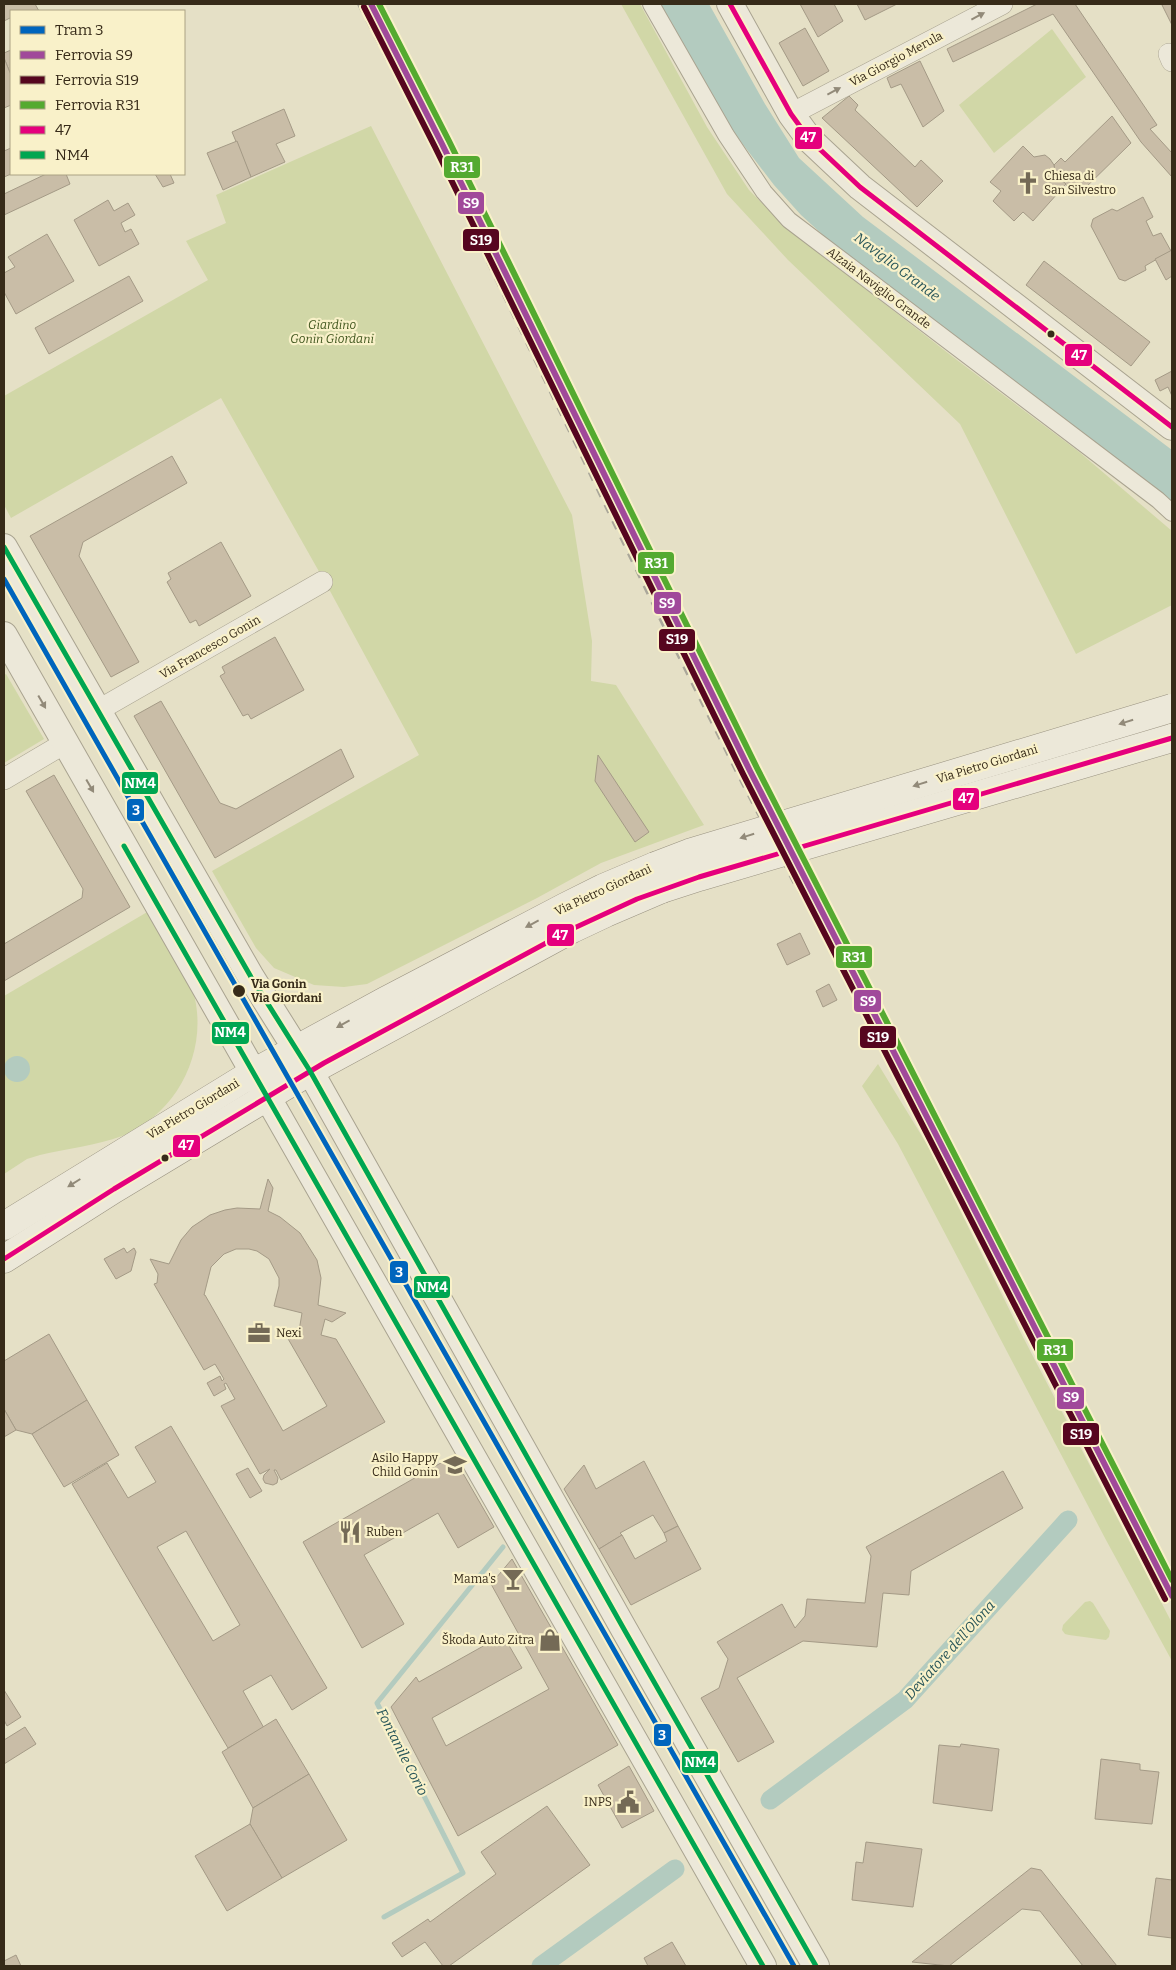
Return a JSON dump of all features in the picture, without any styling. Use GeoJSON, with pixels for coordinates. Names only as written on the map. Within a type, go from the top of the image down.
{"type":"FeatureCollection","features":[{"type":"Feature","properties":{"kind":"main road","name":"Via Pietro Giordani"},"geometry":{"type":"LineString","coordinates":[[4,1226],[253,1073],[304,1060],[606,913],[659,878],[689,853],[1172,708]]}},
{"type":"Feature","properties":{"kind":"main road","name":"Via Pietro Giordani"},"geometry":{"type":"LineString","coordinates":[[659,878],[699,877],[1172,738]]}},
{"type":"Feature","properties":{"kind":"main road","name":"Via Pietro Giordani"},"geometry":{"type":"LineString","coordinates":[[4,1259],[114,1189],[267,1096],[304,1060]]}},
{"type":"Feature","properties":{"kind":"street","name":"Alzaia Naviglio Grande"},"geometry":{"type":"LineString","coordinates":[[651,4],[726,135],[764,192],[789,220],[1150,494],[1172,513]]}},
{"type":"Feature","properties":{"kind":"street"},"geometry":{"type":"LineString","coordinates":[[730,4],[791,114],[810,140],[860,187],[1172,427]]}},
{"type":"Feature","properties":{"kind":"street","name":"Via Giorgio Merula"},"geometry":{"type":"LineString","coordinates":[[791,114],[1002,4]]}},
{"type":"Feature","properties":{"kind":"street"},"geometry":{"type":"LineString","coordinates":[[4,548],[251,977],[304,1060],[621,1624],[816,1966]]}},
{"type":"Feature","properties":{"kind":"street","name":"Via Francesco Gonin"},"geometry":{"type":"LineString","coordinates":[[97,711],[322,582]]}},
{"type":"Feature","properties":{"kind":"street"},"geometry":{"type":"LineString","coordinates":[[4,635],[11,664],[65,744],[763,1966]]}},
{"type":"Feature","properties":{"kind":"street"},"geometry":{"type":"LineString","coordinates":[[4,779],[65,744]]}},
{"type":"Feature","properties":{"kind":"green space"},"geometry":{"type":"Polygon","coordinates":[[[621,4],[640,4],[707,127],[749,190],[786,227],[1078,451],[1172,531],[1172,605],[1076,654],[960,424],[788,260],[727,194],[621,4]]]}},
{"type":"Feature","properties":{"kind":"green space"},"geometry":{"type":"Polygon","coordinates":[[[1052,29],[1086,77],[994,153],[959,105],[1052,29]]]}},
{"type":"Feature","properties":{"kind":"green space","name":"Giardino Gonin Giordani"},"geometry":{"type":"Polygon","coordinates":[[[371,126],[572,515],[592,641],[591,681],[616,685],[704,825],[601,863],[537,898],[367,984],[344,987],[314,985],[274,968],[256,948],[212,871],[419,755],[330,591],[221,398],[11,518],[4,505],[4,396],[208,280],[186,241],[226,223],[216,195],[371,126]]]}},
{"type":"Feature","properties":{"kind":"green space"},"geometry":{"type":"Polygon","coordinates":[[[6,674],[44,739],[4,763],[4,675],[6,674]]]}},
{"type":"Feature","properties":{"kind":"green space"},"geometry":{"type":"Polygon","coordinates":[[[149,911],[187,976],[195,999],[196,1041],[183,1081],[172,1098],[157,1114],[141,1126],[122,1136],[27,1159],[4,1174],[4,996],[149,911]]]}},
{"type":"Feature","properties":{"kind":"green space"},"geometry":{"type":"Polygon","coordinates":[[[878,1064],[928,1146],[1024,1339],[1172,1623],[1172,1661],[1106,1540],[898,1144],[862,1086],[878,1064]]]}},
{"type":"Feature","properties":{"kind":"green space"},"geometry":{"type":"Polygon","coordinates":[[[1090,1601],[1110,1631],[1109,1637],[1106,1640],[1069,1635],[1065,1634],[1062,1630],[1063,1625],[1085,1602],[1090,1601]]]}},
{"type":"Feature","properties":{"kind":"water","name":"Naviglio Grande"},"geometry":{"type":"Polygon","coordinates":[[[660,4],[709,4],[765,104],[799,158],[863,217],[1172,450],[1172,504],[835,246],[801,215],[774,185],[725,121],[660,4]]]}},
{"type":"Feature","properties":{"kind":"water"},"geometry":{"type":"Polygon","coordinates":[[[17,1056],[26,1060],[30,1069],[26,1078],[17,1082],[8,1078],[4,1069],[8,1060],[17,1056]]]}},
{"type":"Feature","properties":{"kind":"building"},"geometry":{"type":"Polygon","coordinates":[[[4,4],[35,4],[38,10],[10,10],[10,18],[4,21],[4,4]]]}},
{"type":"Feature","properties":{"kind":"building"},"geometry":{"type":"Polygon","coordinates":[[[800,4],[834,4],[843,21],[818,37],[800,4]]]}},
{"type":"Feature","properties":{"kind":"building"},"geometry":{"type":"Polygon","coordinates":[[[857,4],[897,4],[865,20],[857,4]]]}},
{"type":"Feature","properties":{"kind":"building"},"geometry":{"type":"Polygon","coordinates":[[[1037,4],[1075,4],[1157,125],[1150,129],[1172,153],[1172,177],[1141,142],[1053,14],[953,62],[947,49],[1037,4]]]}},
{"type":"Feature","properties":{"kind":"building"},"geometry":{"type":"Polygon","coordinates":[[[1172,4],[1172,25],[1162,5],[1172,4]]]}},
{"type":"Feature","properties":{"kind":"building"},"geometry":{"type":"Polygon","coordinates":[[[805,28],[829,71],[803,86],[779,43],[805,28]]]}},
{"type":"Feature","properties":{"kind":"building"},"geometry":{"type":"Polygon","coordinates":[[[10,50],[10,73],[4,58],[4,53],[10,50]]]}},
{"type":"Feature","properties":{"kind":"building"},"geometry":{"type":"Polygon","coordinates":[[[4,58],[10,73],[10,105],[4,108],[4,58]]]}},
{"type":"Feature","properties":{"kind":"building"},"geometry":{"type":"Polygon","coordinates":[[[920,61],[944,111],[923,127],[901,84],[891,88],[887,78],[920,61]]]}},
{"type":"Feature","properties":{"kind":"building"},"geometry":{"type":"Polygon","coordinates":[[[849,96],[858,105],[855,110],[915,167],[921,160],[943,181],[917,207],[822,118],[849,96]]]}},
{"type":"Feature","properties":{"kind":"building"},"geometry":{"type":"Polygon","coordinates":[[[284,109],[295,136],[276,144],[285,162],[251,177],[232,132],[284,109]]]}},
{"type":"Feature","properties":{"kind":"building"},"geometry":{"type":"Polygon","coordinates":[[[1112,116],[1131,143],[1077,196],[1055,174],[1054,165],[1061,158],[1065,162],[1112,116]]]}},
{"type":"Feature","properties":{"kind":"building"},"geometry":{"type":"Polygon","coordinates":[[[237,141],[251,177],[223,190],[207,153],[237,141]]]}},
{"type":"Feature","properties":{"kind":"building","name":"Chiesa di San Silvestro"},"geometry":{"type":"Polygon","coordinates":[[[1023,146],[1034,157],[1045,155],[1050,159],[1054,165],[1055,174],[1066,184],[1033,221],[1023,212],[1014,221],[993,201],[1001,191],[990,182],[1023,146]]]}},
{"type":"Feature","properties":{"kind":"building"},"geometry":{"type":"Polygon","coordinates":[[[10,148],[10,174],[4,177],[4,151],[10,148]]]}},
{"type":"Feature","properties":{"kind":"building"},"geometry":{"type":"Polygon","coordinates":[[[44,175],[66,175],[70,184],[4,215],[4,194],[44,175]]]}},
{"type":"Feature","properties":{"kind":"building"},"geometry":{"type":"Polygon","coordinates":[[[156,175],[170,175],[174,183],[163,187],[156,175]]]}},
{"type":"Feature","properties":{"kind":"building"},"geometry":{"type":"Polygon","coordinates":[[[1143,197],[1153,217],[1146,221],[1153,236],[1161,233],[1171,251],[1145,266],[1146,270],[1125,281],[1119,279],[1091,226],[1093,219],[1112,209],[1117,211],[1143,197]]]}},
{"type":"Feature","properties":{"kind":"building"},"geometry":{"type":"Polygon","coordinates":[[[108,200],[114,211],[128,203],[135,215],[121,223],[125,232],[131,229],[139,244],[99,266],[74,220],[108,200]]]}},
{"type":"Feature","properties":{"kind":"building"},"geometry":{"type":"Polygon","coordinates":[[[47,234],[74,281],[16,314],[4,292],[4,273],[15,267],[8,257],[47,234]]]}},
{"type":"Feature","properties":{"kind":"building"},"geometry":{"type":"Polygon","coordinates":[[[1172,250],[1172,276],[1166,280],[1155,259],[1172,250]]]}},
{"type":"Feature","properties":{"kind":"building"},"geometry":{"type":"Polygon","coordinates":[[[1044,261],[1150,342],[1131,366],[1026,285],[1044,261]]]}},
{"type":"Feature","properties":{"kind":"building"},"geometry":{"type":"Polygon","coordinates":[[[129,276],[143,301],[49,354],[35,328],[129,276]]]}},
{"type":"Feature","properties":{"kind":"building"},"geometry":{"type":"Polygon","coordinates":[[[1172,371],[1172,396],[1168,387],[1160,391],[1155,380],[1172,371]]]}},
{"type":"Feature","properties":{"kind":"building"},"geometry":{"type":"Polygon","coordinates":[[[172,456],[187,483],[83,542],[79,556],[139,662],[111,677],[30,536],[172,456]]]}},
{"type":"Feature","properties":{"kind":"building"},"geometry":{"type":"Polygon","coordinates":[[[221,542],[251,596],[199,626],[196,620],[190,623],[167,582],[171,579],[168,573],[221,542]]]}},
{"type":"Feature","properties":{"kind":"building"},"geometry":{"type":"Polygon","coordinates":[[[275,637],[304,690],[251,719],[248,714],[243,716],[220,676],[225,673],[222,667],[275,637]]]}},
{"type":"Feature","properties":{"kind":"building"},"geometry":{"type":"Polygon","coordinates":[[[161,701],[220,803],[236,809],[341,749],[354,777],[215,858],[134,716],[161,701]]]}},
{"type":"Feature","properties":{"kind":"building"},"geometry":{"type":"Polygon","coordinates":[[[598,755],[649,832],[635,842],[595,781],[598,755]]]}},
{"type":"Feature","properties":{"kind":"building"},"geometry":{"type":"Polygon","coordinates":[[[54,775],[130,907],[4,981],[4,944],[82,898],[83,889],[26,791],[54,775]]]}},
{"type":"Feature","properties":{"kind":"building"},"geometry":{"type":"Polygon","coordinates":[[[800,933],[810,954],[787,965],[777,944],[800,933]]]}},
{"type":"Feature","properties":{"kind":"building"},"geometry":{"type":"Polygon","coordinates":[[[829,984],[837,1000],[823,1007],[816,991],[829,984]]]}},
{"type":"Feature","properties":{"kind":"building"},"geometry":{"type":"Polygon","coordinates":[[[268,1179],[273,1188],[268,1211],[280,1217],[300,1233],[317,1260],[321,1278],[318,1305],[346,1313],[332,1322],[325,1319],[321,1335],[336,1339],[385,1422],[281,1480],[276,1470],[274,1470],[278,1478],[277,1483],[273,1485],[265,1483],[263,1479],[270,1469],[260,1474],[221,1406],[235,1399],[226,1383],[224,1384],[226,1389],[214,1396],[207,1383],[220,1376],[222,1381],[224,1379],[215,1364],[204,1370],[154,1284],[157,1283],[158,1274],[150,1259],[169,1264],[181,1240],[192,1227],[210,1215],[237,1208],[260,1209],[268,1179]],[[236,1249],[224,1254],[211,1267],[204,1295],[283,1431],[327,1406],[287,1337],[299,1331],[302,1313],[274,1306],[279,1278],[269,1259],[257,1251],[236,1249]]]}},
{"type":"Feature","properties":{"kind":"building"},"geometry":{"type":"Polygon","coordinates":[[[124,1248],[127,1253],[134,1248],[136,1252],[131,1271],[116,1279],[104,1259],[124,1248]]]}},
{"type":"Feature","properties":{"kind":"building"},"geometry":{"type":"Polygon","coordinates":[[[49,1334],[87,1400],[32,1434],[16,1430],[4,1409],[4,1361],[49,1334]]]}},
{"type":"Feature","properties":{"kind":"building"},"geometry":{"type":"Polygon","coordinates":[[[87,1400],[119,1455],[64,1487],[32,1434],[87,1400]]]}},
{"type":"Feature","properties":{"kind":"building"},"geometry":{"type":"Polygon","coordinates":[[[4,1409],[16,1430],[4,1437],[4,1409]]]}},
{"type":"Feature","properties":{"kind":"building"},"geometry":{"type":"Polygon","coordinates":[[[171,1426],[327,1688],[292,1710],[271,1675],[243,1691],[264,1728],[228,1748],[72,1484],[107,1463],[128,1498],[156,1482],[135,1447],[171,1426]],[[186,1531],[157,1547],[213,1641],[240,1625],[186,1531]]]}},
{"type":"Feature","properties":{"kind":"building"},"geometry":{"type":"Polygon","coordinates":[[[453,1456],[494,1527],[458,1548],[438,1513],[364,1555],[404,1624],[362,1648],[303,1542],[453,1456]]]}},
{"type":"Feature","properties":{"kind":"building"},"geometry":{"type":"Polygon","coordinates":[[[644,1461],[678,1526],[664,1533],[653,1515],[620,1533],[622,1535],[599,1549],[564,1489],[584,1465],[596,1489],[644,1461]]]}},
{"type":"Feature","properties":{"kind":"building"},"geometry":{"type":"Polygon","coordinates":[[[248,1468],[262,1491],[250,1498],[236,1474],[248,1468]]]}},
{"type":"Feature","properties":{"kind":"building"},"geometry":{"type":"Polygon","coordinates":[[[1003,1471],[1023,1508],[911,1571],[909,1595],[883,1593],[877,1647],[803,1641],[737,1678],[774,1742],[738,1762],[701,1698],[719,1688],[728,1659],[717,1642],[782,1604],[795,1628],[805,1616],[807,1599],[865,1603],[871,1556],[866,1547],[1003,1471]]]}},
{"type":"Feature","properties":{"kind":"building"},"geometry":{"type":"Polygon","coordinates":[[[678,1526],[701,1569],[631,1605],[599,1549],[622,1535],[635,1559],[667,1541],[664,1533],[678,1526]]]}},
{"type":"Feature","properties":{"kind":"building"},"geometry":{"type":"Polygon","coordinates":[[[512,1559],[618,1745],[458,1836],[391,1707],[416,1677],[419,1682],[503,1635],[522,1668],[432,1718],[446,1746],[549,1689],[491,1584],[512,1559]]]}},
{"type":"Feature","properties":{"kind":"building"},"geometry":{"type":"Polygon","coordinates":[[[4,1690],[21,1717],[7,1726],[4,1720],[4,1690]]]}},
{"type":"Feature","properties":{"kind":"building"},"geometry":{"type":"Polygon","coordinates":[[[276,1719],[309,1774],[253,1808],[222,1752],[276,1719]]]}},
{"type":"Feature","properties":{"kind":"building"},"geometry":{"type":"Polygon","coordinates":[[[25,1727],[36,1744],[4,1764],[4,1740],[25,1727]]]}},
{"type":"Feature","properties":{"kind":"building"},"geometry":{"type":"Polygon","coordinates":[[[961,1744],[999,1749],[992,1811],[933,1803],[939,1745],[960,1747],[961,1744]]]}},
{"type":"Feature","properties":{"kind":"building"},"geometry":{"type":"Polygon","coordinates":[[[1101,1759],[1140,1764],[1140,1770],[1159,1772],[1152,1824],[1095,1819],[1101,1759]]]}},
{"type":"Feature","properties":{"kind":"building","name":"INPS"},"geometry":{"type":"Polygon","coordinates":[[[629,1766],[654,1811],[622,1828],[598,1785],[629,1766]]]}},
{"type":"Feature","properties":{"kind":"building"},"geometry":{"type":"Polygon","coordinates":[[[309,1774],[347,1840],[282,1878],[250,1824],[253,1808],[309,1774]]]}},
{"type":"Feature","properties":{"kind":"building"},"geometry":{"type":"Polygon","coordinates":[[[547,1806],[590,1865],[449,1966],[443,1966],[425,1942],[402,1957],[392,1943],[428,1919],[430,1922],[496,1874],[481,1852],[547,1806]]]}},
{"type":"Feature","properties":{"kind":"building"},"geometry":{"type":"Polygon","coordinates":[[[250,1824],[282,1878],[227,1911],[195,1856],[250,1824]]]}},
{"type":"Feature","properties":{"kind":"building"},"geometry":{"type":"Polygon","coordinates":[[[866,1842],[922,1849],[913,1907],[852,1900],[856,1862],[863,1863],[866,1842]]]}},
{"type":"Feature","properties":{"kind":"building"},"geometry":{"type":"Polygon","coordinates":[[[1031,1868],[1041,1870],[1117,1966],[1083,1966],[1040,1911],[1022,1909],[949,1966],[912,1962],[1031,1868]]]}},
{"type":"Feature","properties":{"kind":"building"},"geometry":{"type":"Polygon","coordinates":[[[1156,1878],[1172,1880],[1172,1938],[1148,1935],[1156,1878]]]}},
{"type":"Feature","properties":{"kind":"building"},"geometry":{"type":"Polygon","coordinates":[[[672,1942],[686,1966],[648,1966],[644,1958],[672,1942]]]}},
{"type":"Feature","properties":{"kind":"building"},"geometry":{"type":"Polygon","coordinates":[[[16,1955],[21,1966],[4,1966],[4,1961],[16,1955]]]}},
{"type":"Feature","properties":{"kind":"waterway","name":"Deviatore dell'Olona"},"geometry":{"type":"LineString","coordinates":[[770,1800],[905,1700],[1068,1520]]}},
{"type":"Feature","properties":{"kind":"waterway","name":"Fontanile Corio"},"geometry":{"type":"LineString","coordinates":[[384,1917],[463,1873],[377,1703],[503,1547]]}},
{"type":"Feature","properties":{"kind":"waterway","name":"Deviatore dell'Olona"},"geometry":{"type":"LineString","coordinates":[[541,1966],[675,1869]]}},
{"type":"Feature","properties":{"kind":"railway"},"geometry":{"type":"LineString","coordinates":[[359,4],[433,148],[664,626],[739,776],[794,882],[870,1005]]}},
{"type":"Feature","properties":{"kind":"tram line","name":"3"},"geometry":{"type":"LineString","coordinates":[[4,579],[794,1966]]}},
{"type":"Feature","properties":{"kind":"rail line","name":"S9"},"geometry":{"type":"LineString","coordinates":[[371,4],[442,144],[750,771],[1172,1596]]}},
{"type":"Feature","properties":{"kind":"rail line","name":"R31"},"geometry":{"type":"LineString","coordinates":[[379,4],[449,141],[757,768],[1172,1580]]}},
{"type":"Feature","properties":{"kind":"rail line","name":"S19"},"geometry":{"type":"LineString","coordinates":[[364,7],[435,147],[743,774],[1165,1599]]}},
{"type":"Feature","properties":{"kind":"transit line","name":"47"},"geometry":{"type":"LineString","coordinates":[[730,4],[791,114],[810,140],[860,187],[1172,427]]}},
{"type":"Feature","properties":{"kind":"transit line","name":"NM4"},"geometry":{"type":"LineString","coordinates":[[4,547],[251,977],[310,1071],[816,1966]]}},
{"type":"Feature","properties":{"kind":"transit line","name":"47"},"geometry":{"type":"LineString","coordinates":[[4,1259],[114,1189],[324,1063],[572,929],[637,899],[699,877],[1172,738]]}},
{"type":"Feature","properties":{"kind":"transit line","name":"NM4"},"geometry":{"type":"LineString","coordinates":[[124,846],[763,1966]]}},
{"type":"Feature","properties":{"kind":"place","name":"Chiesa di San Silvestro"},"geometry":{"type":"Point","coordinates":[1028,183]}},
{"type":"Feature","properties":{"kind":"place","name":"Via Gonin Via Giordani"},"geometry":{"type":"Point","coordinates":[239,991]}},
{"type":"Feature","properties":{"kind":"place","name":"Nexi"},"geometry":{"type":"Point","coordinates":[259,1333]}},
{"type":"Feature","properties":{"kind":"place","name":"Asilo Happy Child Gonin"},"geometry":{"type":"Point","coordinates":[455,1465]}},
{"type":"Feature","properties":{"kind":"place","name":"Ruben"},"geometry":{"type":"Point","coordinates":[350,1532]}},
{"type":"Feature","properties":{"kind":"place","name":"Mama's"},"geometry":{"type":"Point","coordinates":[513,1579]}},
{"type":"Feature","properties":{"kind":"place","name":"Škoda Auto Zitra"},"geometry":{"type":"Point","coordinates":[550,1640]}},
{"type":"Feature","properties":{"kind":"place","name":"INPS"},"geometry":{"type":"Point","coordinates":[628,1802]}}]}
